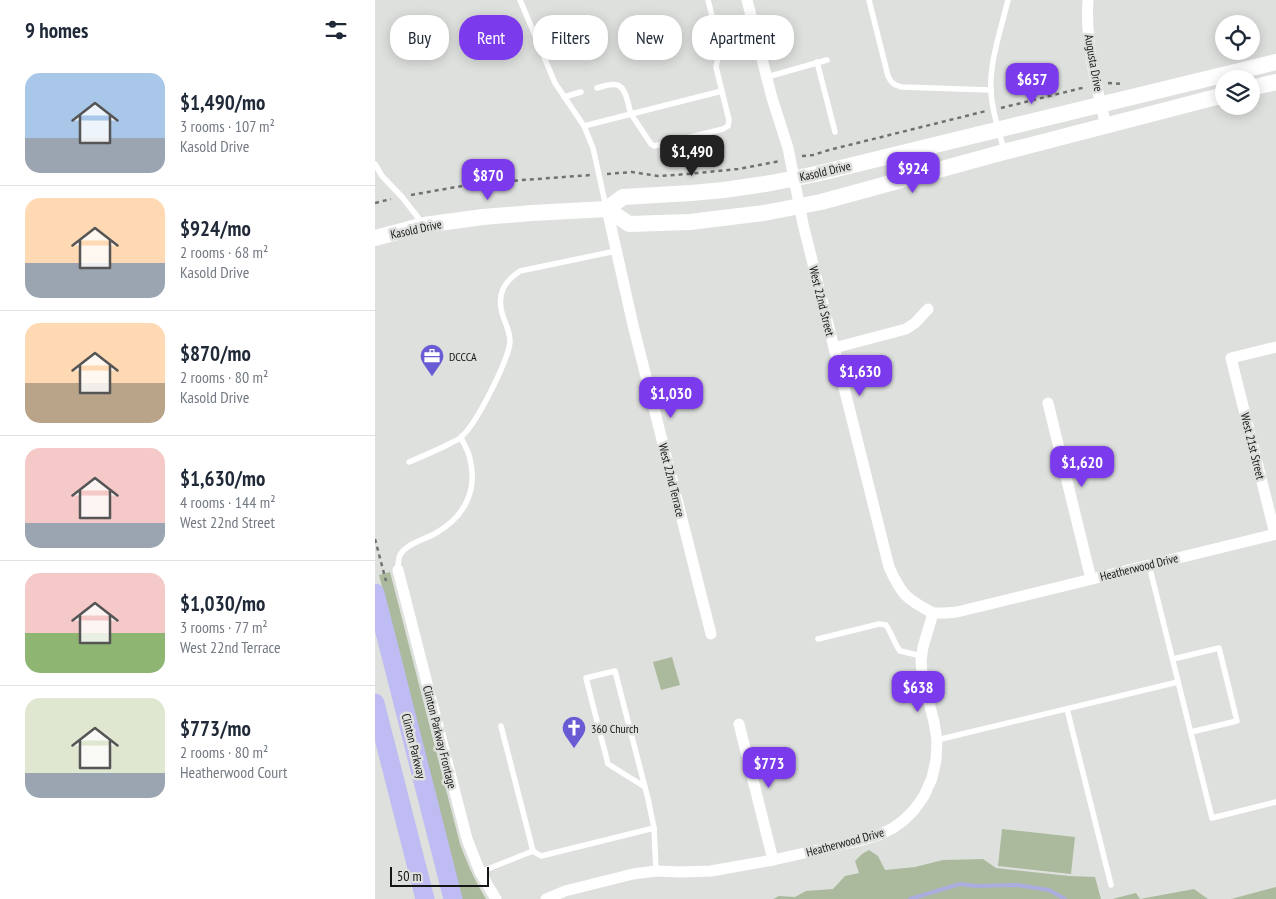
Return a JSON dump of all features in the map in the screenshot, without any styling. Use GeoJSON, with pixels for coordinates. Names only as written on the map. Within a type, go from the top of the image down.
{"type":"FeatureCollection","features":[{"type":"Feature","properties":{"kind":"main road","name":"Kasold Drive"},"geometry":{"type":"LineString","coordinates":[[375,238],[424,226],[483,217],[532,212],[607,209],[623,197],[724,190],[771,183],[817,174],[1276,62]]}},
{"type":"Feature","properties":{"kind":"main road"},"geometry":{"type":"LineString","coordinates":[[1260,86],[1276,82]]}},
{"type":"Feature","properties":{"kind":"main road"},"geometry":{"type":"LineString","coordinates":[[607,209],[629,224],[690,222],[730,218],[799,207],[1215,97]]}},
{"type":"Feature","properties":{"kind":"main road","name":"Clinton Parkway"},"geometry":{"type":"LineString","coordinates":[[375,593],[453,899]]}},
{"type":"Feature","properties":{"kind":"main road"},"geometry":{"type":"LineString","coordinates":[[375,703],[425,899]]}},
{"type":"Feature","properties":{"kind":"street","name":"West 22nd Street"},"geometry":{"type":"LineString","coordinates":[[747,0],[751,15]]}},
{"type":"Feature","properties":{"kind":"street","name":"Augusta Drive"},"geometry":{"type":"LineString","coordinates":[[1088,0],[1089,45],[1106,126]]}},
{"type":"Feature","properties":{"kind":"street","name":"West 22nd Street"},"geometry":{"type":"LineString","coordinates":[[763,60],[790,159],[799,207],[889,567],[896,584],[905,595],[915,604],[933,613]]}},
{"type":"Feature","properties":{"kind":"street","name":"West 22nd Terrace"},"geometry":{"type":"LineString","coordinates":[[607,209],[711,634]]}},
{"type":"Feature","properties":{"kind":"street"},"geometry":{"type":"LineString","coordinates":[[834,348],[906,329],[915,323],[928,309]]}},
{"type":"Feature","properties":{"kind":"street","name":"West 21st Street"},"geometry":{"type":"LineString","coordinates":[[1276,347],[1231,358],[1276,534]]}},
{"type":"Feature","properties":{"kind":"street"},"geometry":{"type":"LineString","coordinates":[[1048,403],[1091,579]]}},
{"type":"Feature","properties":{"kind":"street","name":"Heatherwood Drive"},"geometry":{"type":"LineString","coordinates":[[546,899],[565,891],[633,874],[656,871],[711,871],[773,860],[859,841],[879,835],[893,828],[904,820],[924,796],[932,778],[936,760],[937,740],[922,675],[922,656],[933,613],[957,612],[1276,534]]}},
{"type":"Feature","properties":{"kind":"street","name":"Clinton Parkway Frontage"},"geometry":{"type":"LineString","coordinates":[[398,570],[467,838],[480,872],[495,899]]}},
{"type":"Feature","properties":{"kind":"street"},"geometry":{"type":"LineString","coordinates":[[739,724],[773,860]]}},
{"type":"Feature","properties":{"kind":"lane"},"geometry":{"type":"LineString","coordinates":[[521,0],[555,83],[584,126],[593,148],[607,209]]}},
{"type":"Feature","properties":{"kind":"lane"},"geometry":{"type":"LineString","coordinates":[[708,0],[712,15]]}},
{"type":"Feature","properties":{"kind":"lane"},"geometry":{"type":"LineString","coordinates":[[869,0],[888,76],[895,85],[902,87],[991,90]]}},
{"type":"Feature","properties":{"kind":"lane"},"geometry":{"type":"LineString","coordinates":[[1004,152],[991,90],[992,69],[1007,0]]}},
{"type":"Feature","properties":{"kind":"lane"},"geometry":{"type":"LineString","coordinates":[[597,88],[617,84],[625,93],[631,114],[651,144],[654,146],[667,143],[723,129],[728,126],[729,120],[716,67],[717,60]]}},
{"type":"Feature","properties":{"kind":"lane"},"geometry":{"type":"LineString","coordinates":[[767,76],[827,60]]}},
{"type":"Feature","properties":{"kind":"lane"},"geometry":{"type":"LineString","coordinates":[[817,62],[835,132]]}},
{"type":"Feature","properties":{"kind":"lane"},"geometry":{"type":"LineString","coordinates":[[584,126],[722,91]]}},
{"type":"Feature","properties":{"kind":"lane"},"geometry":{"type":"LineString","coordinates":[[564,97],[581,92]]}},
{"type":"Feature","properties":{"kind":"lane"},"geometry":{"type":"LineString","coordinates":[[375,164],[382,176],[402,197],[424,226]]}},
{"type":"Feature","properties":{"kind":"lane"},"geometry":{"type":"LineString","coordinates":[[409,462],[461,438],[479,413],[504,364],[510,343],[509,329],[502,313],[501,296],[504,286],[510,278],[520,271],[616,251]]}},
{"type":"Feature","properties":{"kind":"lane"},"geometry":{"type":"LineString","coordinates":[[398,570],[399,556],[407,547],[437,533],[457,517],[470,496],[473,477],[470,457],[461,438]]}},
{"type":"Feature","properties":{"kind":"lane"},"geometry":{"type":"LineString","coordinates":[[1149,565],[1212,818],[1276,802]]}},
{"type":"Feature","properties":{"kind":"lane"},"geometry":{"type":"LineString","coordinates":[[818,639],[879,624],[886,625],[900,651],[922,656]]}},
{"type":"Feature","properties":{"kind":"lane"},"geometry":{"type":"LineString","coordinates":[[1173,659],[1219,648],[1228,684],[1237,721],[1191,732]]}},
{"type":"Feature","properties":{"kind":"lane"},"geometry":{"type":"LineString","coordinates":[[645,787],[609,764],[586,678],[615,671],[645,787],[653,828],[656,871]]}},
{"type":"Feature","properties":{"kind":"lane"},"geometry":{"type":"LineString","coordinates":[[937,740],[1178,682]]}},
{"type":"Feature","properties":{"kind":"lane"},"geometry":{"type":"LineString","coordinates":[[1067,709],[1111,885]]}},
{"type":"Feature","properties":{"kind":"lane"},"geometry":{"type":"LineString","coordinates":[[501,726],[533,852]]}},
{"type":"Feature","properties":{"kind":"lane"},"geometry":{"type":"LineString","coordinates":[[480,872],[533,852],[541,856],[653,828]]}},
{"type":"Feature","properties":{"kind":"path"},"geometry":{"type":"LineString","coordinates":[[612,173],[632,172],[658,176],[738,169],[813,155],[1097,85],[1113,82],[1131,84]]}},
{"type":"Feature","properties":{"kind":"path"},"geometry":{"type":"LineString","coordinates":[[375,203],[456,187],[582,176]]}},
{"type":"Feature","properties":{"kind":"green space"},"geometry":{"type":"Polygon","coordinates":[[[390,572],[460,844],[471,872],[486,899],[461,899],[379,575],[390,572]]]}},
{"type":"Feature","properties":{"kind":"green space"},"geometry":{"type":"Polygon","coordinates":[[[672,657],[680,685],[661,690],[653,662],[672,657]]]}},
{"type":"Feature","properties":{"kind":"green space"},"geometry":{"type":"Polygon","coordinates":[[[1002,829],[1075,837],[1071,874],[998,866],[1002,829]]]}},
{"type":"Feature","properties":{"kind":"green space"},"geometry":{"type":"Polygon","coordinates":[[[869,850],[878,856],[885,870],[915,867],[943,860],[983,859],[996,868],[1095,877],[1101,899],[773,899],[779,896],[795,897],[806,891],[833,889],[845,876],[859,873],[855,861],[869,850]]]}},
{"type":"Feature","properties":{"kind":"green space"},"geometry":{"type":"Polygon","coordinates":[[[1276,887],[1276,899],[1231,899],[1276,887]]]}},
{"type":"Feature","properties":{"kind":"green space"},"geometry":{"type":"Polygon","coordinates":[[[1194,889],[1208,899],[1140,899],[1194,889]]]}},
{"type":"Feature","properties":{"kind":"green space"},"geometry":{"type":"Polygon","coordinates":[[[1136,893],[1140,899],[1112,899],[1136,893]]]}},
{"type":"Feature","properties":{"kind":"waterway"},"geometry":{"type":"LineString","coordinates":[[910,899],[960,884],[976,886],[1017,885],[1049,890],[1065,899]]}},
{"type":"Feature","properties":{"kind":"place","name":"DCCCA"},"geometry":{"type":"Point","coordinates":[432,377]}},
{"type":"Feature","properties":{"kind":"place","name":"360 Church"},"geometry":{"type":"Point","coordinates":[574,749]}}]}
